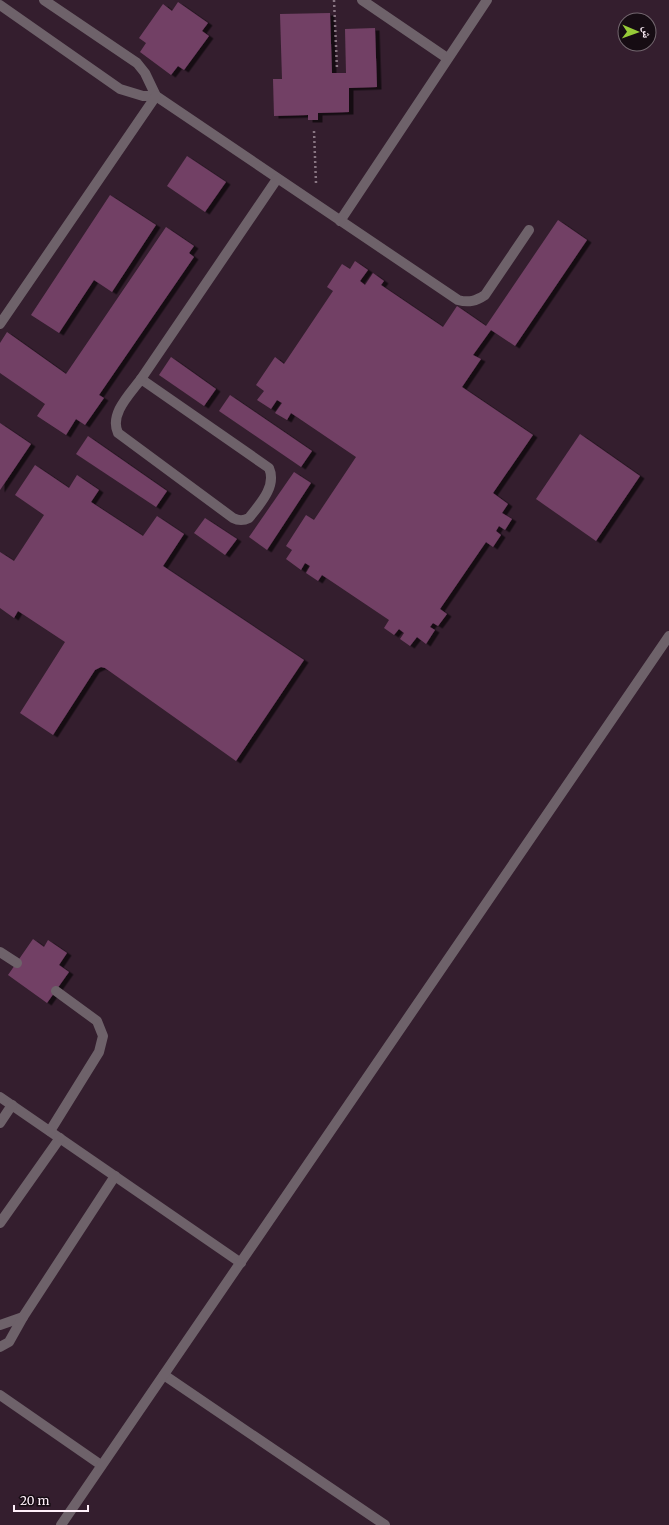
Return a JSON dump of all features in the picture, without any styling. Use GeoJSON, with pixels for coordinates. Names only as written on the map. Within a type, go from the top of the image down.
{"type":"FeatureCollection","features":[{"type":"Feature","properties":{"kind":"lane"},"geometry":{"type":"LineString","coordinates":[[44,0],[137,63],[146,73],[156,96],[458,300],[467,302],[477,300],[485,295],[529,230]]}},
{"type":"Feature","properties":{"kind":"lane"},"geometry":{"type":"LineString","coordinates":[[362,0],[447,58]]}},
{"type":"Feature","properties":{"kind":"lane"},"geometry":{"type":"LineString","coordinates":[[340,221],[487,0]]}},
{"type":"Feature","properties":{"kind":"lane"},"geometry":{"type":"LineString","coordinates":[[0,5],[120,89],[143,96],[156,96]]}},
{"type":"Feature","properties":{"kind":"lane"},"geometry":{"type":"LineString","coordinates":[[0,324],[156,96]]}},
{"type":"Feature","properties":{"kind":"lane"},"geometry":{"type":"LineString","coordinates":[[141,379],[269,468],[272,475],[272,484],[249,518],[244,520],[233,518],[118,434],[115,426],[115,417],[277,179]]}},
{"type":"Feature","properties":{"kind":"lane"},"geometry":{"type":"LineString","coordinates":[[61,1525],[669,636]]}},
{"type":"Feature","properties":{"kind":"lane"},"geometry":{"type":"LineString","coordinates":[[0,952],[17,963]]}},
{"type":"Feature","properties":{"kind":"lane"},"geometry":{"type":"LineString","coordinates":[[50,1131],[99,1052],[103,1036],[97,1020],[56,991]]}},
{"type":"Feature","properties":{"kind":"lane"},"geometry":{"type":"LineString","coordinates":[[0,1097],[241,1263]]}},
{"type":"Feature","properties":{"kind":"lane"},"geometry":{"type":"LineString","coordinates":[[0,1123],[12,1105]]}},
{"type":"Feature","properties":{"kind":"lane"},"geometry":{"type":"LineString","coordinates":[[0,1223],[60,1138]]}},
{"type":"Feature","properties":{"kind":"lane"},"geometry":{"type":"LineString","coordinates":[[0,1347],[9,1342],[23,1317],[115,1176]]}},
{"type":"Feature","properties":{"kind":"lane"},"geometry":{"type":"LineString","coordinates":[[0,1325],[23,1317]]}},
{"type":"Feature","properties":{"kind":"lane"},"geometry":{"type":"LineString","coordinates":[[164,1375],[385,1525]]}},
{"type":"Feature","properties":{"kind":"lane"},"geometry":{"type":"LineString","coordinates":[[0,1395],[101,1465]]}},
{"type":"Feature","properties":{"kind":"path"},"geometry":{"type":"LineString","coordinates":[[334,0],[337,69]]}},
{"type":"Feature","properties":{"kind":"path"},"geometry":{"type":"LineString","coordinates":[[314,131],[317,205]]}},
{"type":"Feature","properties":{"kind":"building"},"geometry":{"type":"Polygon","coordinates":[[[178,2],[208,23],[202,31],[209,36],[184,70],[178,66],[171,75],[140,52],[146,43],[139,38],[163,4],[172,11],[178,2]]]}},
{"type":"Feature","properties":{"kind":"building"},"geometry":{"type":"Polygon","coordinates":[[[330,13],[332,73],[346,73],[345,29],[375,28],[377,87],[349,88],[349,112],[318,113],[318,120],[308,120],[308,115],[274,116],[273,79],[282,79],[280,14],[330,13]]]}},
{"type":"Feature","properties":{"kind":"building"},"geometry":{"type":"Polygon","coordinates":[[[187,156],[226,182],[205,212],[167,186],[187,156]]]}},
{"type":"Feature","properties":{"kind":"building"},"geometry":{"type":"Polygon","coordinates":[[[110,195],[156,225],[112,292],[94,280],[59,333],[31,315],[110,195]]]}},
{"type":"Feature","properties":{"kind":"building"},"geometry":{"type":"Polygon","coordinates":[[[558,220],[587,240],[515,346],[491,330],[473,355],[481,359],[462,387],[533,435],[493,493],[508,504],[502,513],[512,519],[505,530],[499,526],[496,531],[501,535],[493,547],[486,542],[440,609],[447,614],[438,626],[433,623],[430,627],[435,630],[426,644],[417,637],[410,646],[400,639],[404,633],[399,629],[394,635],[384,628],[389,620],[322,575],[318,581],[306,573],[310,566],[305,563],[301,570],[286,559],[292,550],[286,546],[306,515],[314,520],[356,457],[291,413],[287,420],[275,413],[282,403],[277,400],[271,409],[257,400],[264,391],[256,385],[275,357],[284,364],[333,291],[327,287],[342,264],[350,269],[355,261],[368,270],[360,281],[365,285],[373,273],[384,281],[381,285],[443,327],[457,306],[486,326],[558,220]]]}},
{"type":"Feature","properties":{"kind":"building"},"geometry":{"type":"Polygon","coordinates":[[[166,227],[194,246],[189,253],[194,257],[99,395],[104,398],[85,425],[76,419],[66,435],[37,416],[45,404],[0,373],[0,343],[7,332],[66,374],[166,227]]]}},
{"type":"Feature","properties":{"kind":"building"},"geometry":{"type":"Polygon","coordinates":[[[171,357],[216,389],[204,406],[159,375],[171,357]]]}},
{"type":"Feature","properties":{"kind":"building"},"geometry":{"type":"Polygon","coordinates":[[[230,395],[312,451],[301,467],[219,411],[230,395]]]}},
{"type":"Feature","properties":{"kind":"building"},"geometry":{"type":"Polygon","coordinates":[[[0,423],[31,444],[0,490],[0,423]]]}},
{"type":"Feature","properties":{"kind":"building"},"geometry":{"type":"Polygon","coordinates":[[[580,434],[640,476],[596,541],[536,499],[580,434]]]}},
{"type":"Feature","properties":{"kind":"building"},"geometry":{"type":"Polygon","coordinates":[[[88,436],[167,491],[156,507],[76,454],[88,436]]]}},
{"type":"Feature","properties":{"kind":"building"},"geometry":{"type":"Polygon","coordinates":[[[35,465],[69,488],[77,475],[99,490],[91,502],[143,536],[157,516],[184,534],[163,566],[304,660],[236,761],[105,668],[101,667],[95,670],[53,735],[20,713],[65,642],[18,611],[14,618],[0,608],[0,552],[14,561],[44,515],[15,495],[35,465]]]}},
{"type":"Feature","properties":{"kind":"building"},"geometry":{"type":"Polygon","coordinates":[[[294,472],[311,483],[267,550],[249,537],[294,472]]]}},
{"type":"Feature","properties":{"kind":"building"},"geometry":{"type":"Polygon","coordinates":[[[205,518],[237,539],[225,555],[194,533],[205,518]]]}},
{"type":"Feature","properties":{"kind":"building"},"geometry":{"type":"Polygon","coordinates":[[[33,939],[44,947],[48,940],[67,953],[59,965],[69,972],[47,1003],[8,975],[33,939]]]}}]}
